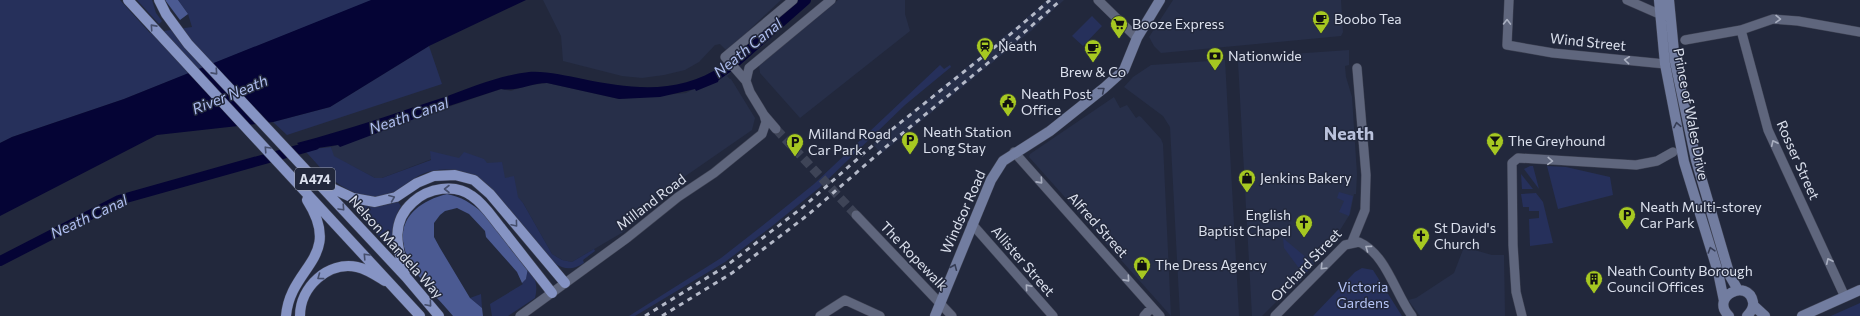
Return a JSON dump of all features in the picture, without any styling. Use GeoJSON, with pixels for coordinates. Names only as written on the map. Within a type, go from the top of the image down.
{"type":"FeatureCollection","features":[{"type":"Feature","properties":{"kind":"main road","name":"Nelson Mandela Way"},"geometry":{"type":"LineString","coordinates":[[128,0],[394,286],[420,316]]}},
{"type":"Feature","properties":{"kind":"main road","name":"Nelson Mandela Way"},"geometry":{"type":"LineString","coordinates":[[159,0],[166,14],[188,44],[406,277],[439,316]]}},
{"type":"Feature","properties":{"kind":"main road","name":"Windsor Road"},"geometry":{"type":"LineString","coordinates":[[935,316],[991,180],[1003,161],[1014,152],[1050,131],[1124,70],[1137,38],[1160,0]]}},
{"type":"Feature","properties":{"kind":"main road","name":"Prince of Wales Drive"},"geometry":{"type":"LineString","coordinates":[[1659,0],[1665,64],[1684,162],[1718,272],[1723,308],[1729,316]]}},
{"type":"Feature","properties":{"kind":"main road","name":"Prince of Wales Drive"},"geometry":{"type":"LineString","coordinates":[[1669,0],[1675,62],[1696,160],[1730,276],[1738,290]]}},
{"type":"Feature","properties":{"kind":"main road"},"geometry":{"type":"LineString","coordinates":[[316,181],[353,198],[375,202],[391,199],[426,178],[455,175],[474,180],[490,194],[565,283]]}},
{"type":"Feature","properties":{"kind":"main road"},"geometry":{"type":"LineString","coordinates":[[286,316],[291,294],[318,251],[320,238],[318,218],[294,178]]}},
{"type":"Feature","properties":{"kind":"main road"},"geometry":{"type":"LineString","coordinates":[[406,277],[396,237],[400,218],[410,204],[416,199],[432,190],[448,188],[465,192],[481,204],[552,293]]}},
{"type":"Feature","properties":{"kind":"main road"},"geometry":{"type":"LineString","coordinates":[[300,316],[306,293],[313,282],[323,274],[339,267],[357,267],[394,286]]}},
{"type":"Feature","properties":{"kind":"main road"},"geometry":{"type":"LineString","coordinates":[[1723,308],[1729,293],[1742,290],[1750,296],[1753,305],[1764,316]]}},
{"type":"Feature","properties":{"kind":"main road"},"geometry":{"type":"LineString","coordinates":[[1802,316],[1860,290]]}},
{"type":"Feature","properties":{"kind":"main road"},"geometry":{"type":"LineString","coordinates":[[1747,316],[1752,310],[1753,305]]}},
{"type":"Feature","properties":{"kind":"street"},"geometry":{"type":"LineString","coordinates":[[776,129],[764,115],[746,81],[725,57],[794,0]]}},
{"type":"Feature","properties":{"kind":"street"},"geometry":{"type":"LineString","coordinates":[[746,81],[750,68],[831,0]]}},
{"type":"Feature","properties":{"kind":"street"},"geometry":{"type":"LineString","coordinates":[[1098,0],[1137,38]]}},
{"type":"Feature","properties":{"kind":"street","name":"Wind Street"},"geometry":{"type":"LineString","coordinates":[[1509,0],[1507,45],[1553,53],[1665,64]]}},
{"type":"Feature","properties":{"kind":"street"},"geometry":{"type":"LineString","coordinates":[[1627,0],[1660,14]]}},
{"type":"Feature","properties":{"kind":"street"},"geometry":{"type":"LineString","coordinates":[[1685,40],[1741,30],[1773,18],[1798,20],[1860,32]]}},
{"type":"Feature","properties":{"kind":"street","name":"Rosser Street"},"geometry":{"type":"LineString","coordinates":[[1741,30],[1768,130],[1845,296]]}},
{"type":"Feature","properties":{"kind":"street","name":"Orchard Street"},"geometry":{"type":"LineString","coordinates":[[1276,316],[1339,250],[1352,242],[1365,210],[1366,183],[1357,68]]}},
{"type":"Feature","properties":{"kind":"street","name":"Milland Road"},"geometry":{"type":"LineString","coordinates":[[520,316],[749,146],[762,134],[765,129],[766,122],[764,115]]}},
{"type":"Feature","properties":{"kind":"street","name":"Alfred Street"},"geometry":{"type":"LineString","coordinates":[[1014,152],[1160,316]]}},
{"type":"Feature","properties":{"kind":"street"},"geometry":{"type":"LineString","coordinates":[[1522,316],[1516,292],[1513,253],[1512,162],[1518,158],[1636,165],[1657,161],[1672,152]]}},
{"type":"Feature","properties":{"kind":"street","name":"The Ropewalk"},"geometry":{"type":"LineString","coordinates":[[856,215],[952,316]]}},
{"type":"Feature","properties":{"kind":"street","name":"Allister Street"},"geometry":{"type":"LineString","coordinates":[[972,224],[1053,316]]}},
{"type":"Feature","properties":{"kind":"street"},"geometry":{"type":"LineString","coordinates":[[1352,242],[1359,242],[1373,251],[1383,264],[1402,302],[1412,316]]}},
{"type":"Feature","properties":{"kind":"street"},"geometry":{"type":"LineString","coordinates":[[820,316],[845,300],[880,316]]}},
{"type":"Feature","properties":{"kind":"street"},"geometry":{"type":"LineString","coordinates":[[1144,316],[1152,307]]}},
{"type":"Feature","properties":{"kind":"shaded area"},"geometry":{"type":"Polygon","coordinates":[[[165,0],[178,0],[188,14],[180,20],[165,0]]]}},
{"type":"Feature","properties":{"kind":"shaded area"},"geometry":{"type":"Polygon","coordinates":[[[543,0],[781,0],[728,52],[720,44],[715,45],[699,62],[685,70],[642,78],[622,76],[563,61],[561,36],[543,0]]]}},
{"type":"Feature","properties":{"kind":"shaded area"},"geometry":{"type":"Polygon","coordinates":[[[838,0],[905,0],[905,14],[910,31],[800,118],[760,73],[759,65],[838,0]]]}},
{"type":"Feature","properties":{"kind":"shaded area"},"geometry":{"type":"Polygon","coordinates":[[[1047,0],[1064,0],[1031,31],[881,154],[873,144],[1047,0]]]}},
{"type":"Feature","properties":{"kind":"shaded area"},"geometry":{"type":"Polygon","coordinates":[[[1173,0],[1341,0],[1343,32],[1341,36],[1161,53],[1154,46],[1149,37],[1173,0]]]}},
{"type":"Feature","properties":{"kind":"shaded area"},"geometry":{"type":"Polygon","coordinates":[[[1349,50],[1349,65],[1345,66],[1346,77],[1352,97],[1357,174],[1356,194],[1354,194],[1350,214],[1332,243],[1304,275],[1303,273],[1299,276],[1302,280],[1293,287],[1292,286],[1262,316],[1252,316],[1238,62],[1240,59],[1263,56],[1349,50]]]}},
{"type":"Feature","properties":{"kind":"shaded area"},"geometry":{"type":"Polygon","coordinates":[[[1225,60],[1239,316],[1180,316],[1170,127],[1163,116],[1124,87],[1133,77],[1151,65],[1225,60]]]}},
{"type":"Feature","properties":{"kind":"shaded area"},"geometry":{"type":"Polygon","coordinates":[[[728,72],[730,74],[727,76],[730,79],[733,78],[731,79],[755,118],[752,130],[619,220],[625,231],[572,262],[562,260],[552,254],[523,203],[488,165],[437,157],[382,178],[375,178],[333,156],[331,147],[501,89],[511,91],[525,86],[547,83],[619,99],[686,93],[728,72]]]}},
{"type":"Feature","properties":{"kind":"shaded area"},"geometry":{"type":"Polygon","coordinates":[[[1114,97],[1120,108],[1127,105],[1136,118],[1139,116],[1141,117],[1161,139],[1163,144],[1171,316],[1029,157],[1030,154],[1114,97]]]}},
{"type":"Feature","properties":{"kind":"shaded area"},"geometry":{"type":"Polygon","coordinates":[[[447,194],[460,198],[483,213],[528,268],[526,279],[522,283],[517,272],[486,237],[485,231],[469,214],[457,208],[445,211],[440,215],[434,223],[434,237],[470,298],[482,308],[483,316],[453,316],[413,268],[404,247],[404,226],[409,217],[416,209],[425,203],[447,194]]]}},
{"type":"Feature","properties":{"kind":"shaded area"},"geometry":{"type":"Polygon","coordinates":[[[1464,247],[1492,255],[1504,255],[1505,316],[1420,316],[1408,300],[1416,298],[1454,273],[1464,247]]]}},
{"type":"Feature","properties":{"kind":"green space"},"geometry":{"type":"Polygon","coordinates":[[[0,0],[120,0],[150,33],[192,27],[188,14],[178,0],[373,0],[124,99],[12,137],[0,143],[0,0]]]}},
{"type":"Feature","properties":{"kind":"green space"},"geometry":{"type":"Polygon","coordinates":[[[137,0],[152,0],[156,13],[162,21],[159,24],[137,0]]]}},
{"type":"Feature","properties":{"kind":"green space"},"geometry":{"type":"Polygon","coordinates":[[[1092,16],[1102,26],[1083,46],[1072,36],[1092,16]]]}},
{"type":"Feature","properties":{"kind":"green space"},"geometry":{"type":"Polygon","coordinates":[[[429,46],[442,84],[287,135],[273,122],[330,107],[429,46]]]}},
{"type":"Feature","properties":{"kind":"green space"},"geometry":{"type":"Polygon","coordinates":[[[940,65],[944,69],[950,65],[951,67],[905,105],[819,188],[771,227],[725,262],[635,316],[629,316],[721,258],[762,226],[814,184],[940,65]]]}},
{"type":"Feature","properties":{"kind":"green space"},"geometry":{"type":"Polygon","coordinates":[[[331,147],[334,156],[375,178],[382,178],[431,160],[430,151],[459,158],[464,152],[484,159],[487,163],[502,162],[505,178],[514,176],[518,197],[523,203],[552,254],[562,260],[572,262],[594,249],[595,251],[583,260],[584,263],[573,268],[565,268],[554,263],[491,188],[484,182],[467,173],[448,170],[429,172],[420,175],[394,192],[382,196],[370,196],[353,192],[335,181],[304,150],[331,147]]]}},
{"type":"Feature","properties":{"kind":"green space"},"geometry":{"type":"Polygon","coordinates":[[[1533,166],[1539,189],[1524,169],[1533,166]]]}},
{"type":"Feature","properties":{"kind":"green space"},"geometry":{"type":"Polygon","coordinates":[[[1547,166],[1566,167],[1610,177],[1613,195],[1558,209],[1547,166]]]}},
{"type":"Feature","properties":{"kind":"green space"},"geometry":{"type":"Polygon","coordinates":[[[1521,174],[1533,189],[1522,189],[1521,174]]]}},
{"type":"Feature","properties":{"kind":"green space"},"geometry":{"type":"Polygon","coordinates":[[[1339,192],[1353,196],[1349,216],[1339,212],[1344,201],[1337,198],[1339,192]]]}},
{"type":"Feature","properties":{"kind":"green space"},"geometry":{"type":"Polygon","coordinates":[[[1536,193],[1543,202],[1553,243],[1530,246],[1529,219],[1539,218],[1539,211],[1529,211],[1529,207],[1523,207],[1521,194],[1536,193]]]}},
{"type":"Feature","properties":{"kind":"green space"},"geometry":{"type":"Polygon","coordinates":[[[398,202],[401,206],[396,217],[393,235],[394,253],[353,207],[355,205],[375,207],[398,202]]]}},
{"type":"Feature","properties":{"kind":"green space"},"geometry":{"type":"Polygon","coordinates":[[[1283,238],[1314,264],[1304,275],[1284,248],[1283,238]]]}},
{"type":"Feature","properties":{"kind":"green space"},"geometry":{"type":"Polygon","coordinates":[[[528,268],[536,282],[535,298],[508,316],[492,316],[490,304],[523,284],[522,283],[526,279],[528,268]]]}},
{"type":"Feature","properties":{"kind":"green space","name":"Victoria Gardens"},"geometry":{"type":"Polygon","coordinates":[[[1362,268],[1373,270],[1402,316],[1313,316],[1355,272],[1362,268]]]}},
{"type":"Feature","properties":{"kind":"green space"},"geometry":{"type":"Polygon","coordinates":[[[481,294],[482,308],[470,298],[481,294]]]}},
{"type":"Feature","properties":{"kind":"green space"},"geometry":{"type":"Polygon","coordinates":[[[1860,303],[1860,316],[1831,316],[1833,315],[1860,303]]]}},
{"type":"Feature","properties":{"kind":"water","name":"River Neath"},"geometry":{"type":"Polygon","coordinates":[[[371,0],[526,0],[429,46],[330,107],[273,122],[157,135],[0,216],[0,143],[12,137],[124,99],[371,0]]]}},
{"type":"Feature","properties":{"kind":"water"},"geometry":{"type":"Polygon","coordinates":[[[723,65],[728,72],[719,78],[718,82],[696,91],[695,89],[660,97],[619,99],[547,83],[541,83],[507,90],[501,89],[446,107],[340,147],[338,145],[304,150],[297,143],[334,133],[507,76],[529,72],[543,72],[620,85],[655,87],[690,81],[707,75],[723,65]]]}},
{"type":"Feature","properties":{"kind":"waterway","name":"Neath Canal"},"geometry":{"type":"LineString","coordinates":[[716,76],[737,61],[806,0]]}},
{"type":"Feature","properties":{"kind":"waterway","name":"Neath Canal"},"geometry":{"type":"LineString","coordinates":[[0,261],[119,200],[315,145]]}},
{"type":"Feature","properties":{"kind":"tunnel"},"geometry":{"type":"LineString","coordinates":[[776,129],[856,215]]}},
{"type":"Feature","properties":{"kind":"railway"},"geometry":{"type":"LineString","coordinates":[[645,316],[726,266],[803,207],[880,139],[1006,38],[1050,0]]}},
{"type":"Feature","properties":{"kind":"railway"},"geometry":{"type":"LineString","coordinates":[[662,316],[732,273],[809,214],[887,146],[1011,44],[1061,0]]}},
{"type":"Feature","properties":{"kind":"place","name":"Boobo Tea"},"geometry":{"type":"Point","coordinates":[1321,34]}},
{"type":"Feature","properties":{"kind":"place","name":"Booze Express"},"geometry":{"type":"Point","coordinates":[1119,39]}},
{"type":"Feature","properties":{"kind":"place","name":"Neath"},"geometry":{"type":"Point","coordinates":[985,61]}},
{"type":"Feature","properties":{"kind":"place","name":"Brew & Co"},"geometry":{"type":"Point","coordinates":[1093,63]}},
{"type":"Feature","properties":{"kind":"place","name":"Nationwide"},"geometry":{"type":"Point","coordinates":[1215,71]}},
{"type":"Feature","properties":{"kind":"place","name":"Neath Post Office"},"geometry":{"type":"Point","coordinates":[1008,117]}},
{"type":"Feature","properties":{"kind":"place","name":"Neath Station Long Stay"},"geometry":{"type":"Point","coordinates":[910,155]}},
{"type":"Feature","properties":{"kind":"place","name":"The Greyhound"},"geometry":{"type":"Point","coordinates":[1495,156]}},
{"type":"Feature","properties":{"kind":"place","name":"Milland Road Car Park"},"geometry":{"type":"Point","coordinates":[795,157]}},
{"type":"Feature","properties":{"kind":"place","name":"Jenkins Bakery"},"geometry":{"type":"Point","coordinates":[1247,193]}},
{"type":"Feature","properties":{"kind":"place","name":"Neath Multi-storey Car Park"},"geometry":{"type":"Point","coordinates":[1627,230]}},
{"type":"Feature","properties":{"kind":"place","name":"English Baptist Chapel"},"geometry":{"type":"Point","coordinates":[1304,238]}},
{"type":"Feature","properties":{"kind":"place","name":"St David's Church"},"geometry":{"type":"Point","coordinates":[1421,251]}},
{"type":"Feature","properties":{"kind":"place","name":"The Dress Agency"},"geometry":{"type":"Point","coordinates":[1142,280]}},
{"type":"Feature","properties":{"kind":"place","name":"Neath County Borough Council Offices"},"geometry":{"type":"Point","coordinates":[1594,294]}},
{"type":"Feature","properties":{"kind":"district","name":"Neath"},"geometry":{"type":"Point","coordinates":[1349,134]}}]}
